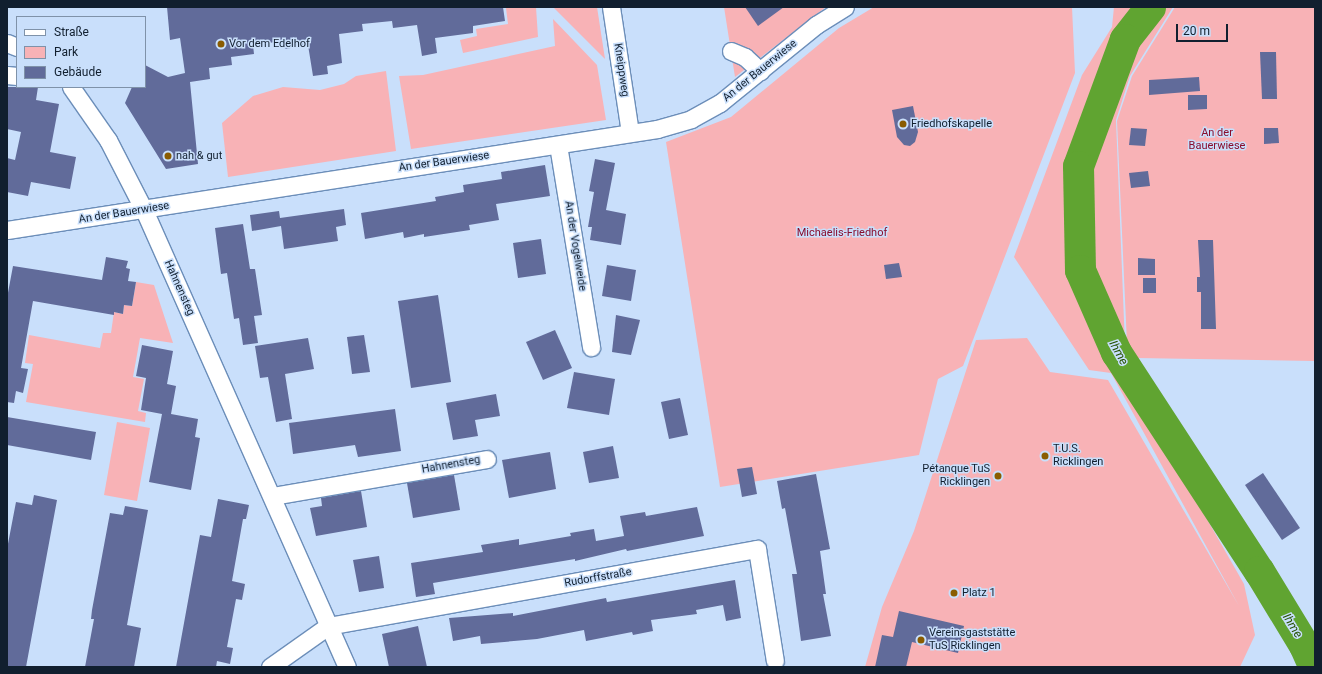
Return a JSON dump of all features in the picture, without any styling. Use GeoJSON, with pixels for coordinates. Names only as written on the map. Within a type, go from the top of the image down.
{"type":"FeatureCollection","features":[{"type":"Feature","properties":{"kind":"street","name":"Kneippweg"},"geometry":{"type":"LineString","coordinates":[[611,7],[630,133]]}},
{"type":"Feature","properties":{"kind":"street","name":"An der Bauerwiese"},"geometry":{"type":"LineString","coordinates":[[7,230],[558,145],[630,133],[691,119],[720,103],[816,25],[845,7]]}},
{"type":"Feature","properties":{"kind":"street"},"geometry":{"type":"LineString","coordinates":[[731,51],[745,57],[760,72]]}},
{"type":"Feature","properties":{"kind":"street","name":"Hahnensteg"},"geometry":{"type":"LineString","coordinates":[[72,88],[108,140],[144,210],[273,496],[347,667]]}},
{"type":"Feature","properties":{"kind":"street","name":"An der Vogelweide"},"geometry":{"type":"LineString","coordinates":[[558,145],[591,347]]}},
{"type":"Feature","properties":{"kind":"street","name":"Hahnensteg"},"geometry":{"type":"LineString","coordinates":[[273,496],[487,459]]}},
{"type":"Feature","properties":{"kind":"street","name":"Rudorffstraße"},"geometry":{"type":"LineString","coordinates":[[328,626],[756,550],[775,661]]}},
{"type":"Feature","properties":{"kind":"street"},"geometry":{"type":"LineString","coordinates":[[270,667],[328,626]]}},
{"type":"Feature","properties":{"kind":"green space"},"geometry":{"type":"Polygon","coordinates":[[[536,7],[538,37],[463,53],[460,40],[477,36],[476,29],[508,24],[506,8],[536,7]]]}},
{"type":"Feature","properties":{"kind":"green space"},"geometry":{"type":"Polygon","coordinates":[[[553,7],[597,7],[605,59],[553,7]]]}},
{"type":"Feature","properties":{"kind":"green space"},"geometry":{"type":"Polygon","coordinates":[[[724,7],[826,7],[735,77],[724,7]]]}},
{"type":"Feature","properties":{"kind":"green space","name":"Michaelis-Friedhof"},"geometry":{"type":"Polygon","coordinates":[[[874,7],[1072,7],[1075,73],[963,366],[938,379],[919,455],[720,487],[666,142],[731,117],[839,28],[874,7]]]}},
{"type":"Feature","properties":{"kind":"green space","name":"T.U.S. Ricklingen"},"geometry":{"type":"Polygon","coordinates":[[[1114,7],[1144,7],[1121,39],[1074,165],[1076,272],[1120,367],[1244,584],[1255,635],[1240,667],[865,667],[882,607],[914,531],[976,340],[1027,338],[1050,372],[1108,380],[1239,606],[1111,373],[1089,370],[1014,257],[1082,75],[1112,27],[1114,7]]]}},
{"type":"Feature","properties":{"kind":"green space"},"geometry":{"type":"Polygon","coordinates":[[[1154,7],[1173,7],[1130,76],[1116,120],[1125,346],[1135,359],[1125,362],[1084,269],[1082,165],[1129,40],[1154,7]]]}},
{"type":"Feature","properties":{"kind":"green space","name":"An der Bauerwiese"},"geometry":{"type":"Polygon","coordinates":[[[1175,7],[1315,7],[1315,361],[1137,358],[1127,344],[1117,121],[1132,76],[1175,7]]]}},
{"type":"Feature","properties":{"kind":"green space"},"geometry":{"type":"Polygon","coordinates":[[[553,19],[597,65],[606,120],[411,149],[399,76],[423,75],[555,46],[553,19]]]}},
{"type":"Feature","properties":{"kind":"green space"},"geometry":{"type":"Polygon","coordinates":[[[386,71],[396,151],[228,177],[222,123],[253,96],[283,87],[320,90],[344,84],[356,76],[386,71]]]}},
{"type":"Feature","properties":{"kind":"green space"},"geometry":{"type":"Polygon","coordinates":[[[136,282],[154,285],[173,343],[140,338],[133,377],[144,379],[138,411],[146,413],[145,422],[26,402],[33,364],[25,363],[29,335],[100,348],[103,333],[111,333],[114,312],[123,314],[124,305],[132,306],[136,282]]]}},
{"type":"Feature","properties":{"kind":"green space"},"geometry":{"type":"Polygon","coordinates":[[[117,422],[150,428],[137,501],[104,495],[117,422]]]}},
{"type":"Feature","properties":{"kind":"building","name":"Vor dem Edelhof"},"geometry":{"type":"Polygon","coordinates":[[[167,7],[503,7],[505,21],[473,26],[473,33],[435,38],[437,53],[422,56],[417,25],[393,28],[392,21],[362,24],[363,31],[339,34],[342,63],[327,66],[328,74],[313,76],[308,45],[285,49],[284,41],[253,45],[254,54],[231,57],[232,65],[209,68],[210,79],[190,82],[198,164],[166,169],[125,103],[132,88],[146,88],[146,66],[168,77],[185,73],[180,38],[170,40],[167,7]]]}},
{"type":"Feature","properties":{"kind":"building"},"geometry":{"type":"Polygon","coordinates":[[[745,7],[784,7],[758,26],[745,7]]]}},
{"type":"Feature","properties":{"kind":"building"},"geometry":{"type":"Polygon","coordinates":[[[1260,52],[1276,52],[1277,99],[1262,99],[1260,52]]]}},
{"type":"Feature","properties":{"kind":"building"},"geometry":{"type":"Polygon","coordinates":[[[1199,77],[1200,91],[1149,95],[1149,80],[1199,77]]]}},
{"type":"Feature","properties":{"kind":"building"},"geometry":{"type":"Polygon","coordinates":[[[7,87],[38,88],[36,100],[59,104],[50,152],[76,157],[70,189],[31,182],[28,196],[7,192],[7,158],[15,160],[21,132],[7,129],[7,87]]]}},
{"type":"Feature","properties":{"kind":"building"},"geometry":{"type":"Polygon","coordinates":[[[1188,95],[1207,95],[1207,109],[1188,110],[1188,95]]]}},
{"type":"Feature","properties":{"kind":"building","name":"Friedhofskapelle"},"geometry":{"type":"Polygon","coordinates":[[[913,106],[918,132],[915,142],[910,146],[904,145],[897,137],[892,110],[913,106]]]}},
{"type":"Feature","properties":{"kind":"building"},"geometry":{"type":"Polygon","coordinates":[[[1131,128],[1147,129],[1145,146],[1129,145],[1131,128]]]}},
{"type":"Feature","properties":{"kind":"building"},"geometry":{"type":"Polygon","coordinates":[[[1264,128],[1278,128],[1279,143],[1264,144],[1264,128]]]}},
{"type":"Feature","properties":{"kind":"building"},"geometry":{"type":"Polygon","coordinates":[[[595,159],[615,163],[606,210],[626,214],[621,245],[590,240],[592,227],[588,227],[594,192],[589,191],[595,159]]]}},
{"type":"Feature","properties":{"kind":"building"},"geometry":{"type":"Polygon","coordinates":[[[545,165],[550,196],[496,204],[499,220],[469,225],[470,230],[424,237],[424,234],[404,238],[403,232],[365,239],[361,213],[436,201],[435,197],[464,192],[463,185],[502,179],[501,172],[545,165]]]}},
{"type":"Feature","properties":{"kind":"building"},"geometry":{"type":"Polygon","coordinates":[[[1148,171],[1150,186],[1131,188],[1129,173],[1148,171]]]}},
{"type":"Feature","properties":{"kind":"building"},"geometry":{"type":"Polygon","coordinates":[[[344,209],[346,225],[336,227],[338,241],[284,249],[281,226],[252,231],[250,215],[279,211],[280,218],[344,209]]]}},
{"type":"Feature","properties":{"kind":"building"},"geometry":{"type":"Polygon","coordinates":[[[243,224],[250,269],[255,269],[262,315],[254,316],[258,343],[243,345],[239,318],[234,319],[227,273],[221,274],[215,228],[243,224]]]}},
{"type":"Feature","properties":{"kind":"building"},"geometry":{"type":"Polygon","coordinates":[[[541,239],[546,274],[518,278],[513,243],[541,239]]]}},
{"type":"Feature","properties":{"kind":"building"},"geometry":{"type":"Polygon","coordinates":[[[1198,240],[1213,240],[1216,329],[1201,329],[1201,292],[1197,292],[1197,277],[1200,277],[1198,240]]]}},
{"type":"Feature","properties":{"kind":"building"},"geometry":{"type":"Polygon","coordinates":[[[106,257],[128,261],[126,268],[130,269],[128,281],[136,282],[132,306],[124,305],[123,314],[114,312],[114,315],[33,301],[21,368],[28,369],[23,393],[16,391],[14,403],[7,402],[7,298],[13,266],[102,280],[106,257]]]}},
{"type":"Feature","properties":{"kind":"building"},"geometry":{"type":"Polygon","coordinates":[[[1138,258],[1155,259],[1155,275],[1138,275],[1138,258]]]}},
{"type":"Feature","properties":{"kind":"building"},"geometry":{"type":"Polygon","coordinates":[[[899,263],[902,277],[886,279],[884,265],[899,263]]]}},
{"type":"Feature","properties":{"kind":"building"},"geometry":{"type":"Polygon","coordinates":[[[607,265],[636,270],[631,301],[602,296],[607,265]]]}},
{"type":"Feature","properties":{"kind":"building"},"geometry":{"type":"Polygon","coordinates":[[[1143,278],[1156,278],[1156,293],[1143,293],[1143,278]]]}},
{"type":"Feature","properties":{"kind":"building"},"geometry":{"type":"Polygon","coordinates":[[[438,295],[451,382],[411,388],[398,301],[438,295]]]}},
{"type":"Feature","properties":{"kind":"building"},"geometry":{"type":"Polygon","coordinates":[[[616,315],[640,320],[631,355],[612,352],[616,315]]]}},
{"type":"Feature","properties":{"kind":"building"},"geometry":{"type":"Polygon","coordinates":[[[555,330],[572,368],[543,380],[526,342],[555,330]]]}},
{"type":"Feature","properties":{"kind":"building"},"geometry":{"type":"Polygon","coordinates":[[[364,335],[370,372],[352,374],[347,337],[364,335]]]}},
{"type":"Feature","properties":{"kind":"building"},"geometry":{"type":"Polygon","coordinates":[[[308,338],[314,369],[285,374],[292,419],[276,422],[268,377],[260,378],[255,346],[308,338]]]}},
{"type":"Feature","properties":{"kind":"building"},"geometry":{"type":"Polygon","coordinates":[[[142,345],[173,351],[167,384],[176,386],[171,414],[198,419],[195,437],[200,438],[191,490],[149,482],[162,414],[141,410],[146,378],[136,376],[142,345]]]}},
{"type":"Feature","properties":{"kind":"building"},"geometry":{"type":"Polygon","coordinates":[[[574,372],[615,379],[609,415],[567,408],[574,372]]]}},
{"type":"Feature","properties":{"kind":"building"},"geometry":{"type":"Polygon","coordinates":[[[496,394],[500,416],[475,420],[478,436],[453,440],[446,403],[496,394]]]}},
{"type":"Feature","properties":{"kind":"building"},"geometry":{"type":"Polygon","coordinates":[[[680,398],[688,435],[669,439],[661,402],[680,398]]]}},
{"type":"Feature","properties":{"kind":"building"},"geometry":{"type":"Polygon","coordinates":[[[395,409],[401,451],[358,457],[355,445],[293,454],[289,423],[395,409]]]}},
{"type":"Feature","properties":{"kind":"building"},"geometry":{"type":"Polygon","coordinates":[[[7,417],[96,432],[91,460],[7,445],[7,417]]]}},
{"type":"Feature","properties":{"kind":"building"},"geometry":{"type":"Polygon","coordinates":[[[613,446],[619,478],[589,483],[583,452],[613,446]]]}},
{"type":"Feature","properties":{"kind":"building"},"geometry":{"type":"Polygon","coordinates":[[[550,452],[556,489],[509,498],[502,460],[550,452]]]}},
{"type":"Feature","properties":{"kind":"building"},"geometry":{"type":"Polygon","coordinates":[[[752,467],[757,494],[742,497],[737,469],[752,467]]]}},
{"type":"Feature","properties":{"kind":"building"},"geometry":{"type":"Polygon","coordinates":[[[1263,473],[1300,528],[1282,540],[1245,485],[1263,473]]]}},
{"type":"Feature","properties":{"kind":"building"},"geometry":{"type":"Polygon","coordinates":[[[816,474],[830,549],[820,551],[826,594],[823,594],[831,636],[801,641],[792,574],[797,574],[785,508],[782,509],[777,481],[816,474]]]}},
{"type":"Feature","properties":{"kind":"building"},"geometry":{"type":"Polygon","coordinates":[[[454,475],[460,510],[413,518],[407,483],[454,475]]]}},
{"type":"Feature","properties":{"kind":"building"},"geometry":{"type":"Polygon","coordinates":[[[361,491],[367,527],[316,536],[310,508],[322,506],[321,498],[361,491]]]}},
{"type":"Feature","properties":{"kind":"building"},"geometry":{"type":"Polygon","coordinates":[[[34,495],[57,500],[26,667],[7,667],[7,549],[16,502],[32,505],[34,495]]]}},
{"type":"Feature","properties":{"kind":"building"},"geometry":{"type":"Polygon","coordinates":[[[218,499],[249,505],[246,519],[243,519],[232,581],[245,584],[242,600],[236,599],[227,647],[233,648],[230,664],[217,661],[216,667],[176,667],[200,535],[211,537],[218,499]]]}},
{"type":"Feature","properties":{"kind":"building"},"geometry":{"type":"Polygon","coordinates":[[[125,506],[148,510],[127,625],[141,628],[134,667],[85,667],[94,619],[91,619],[92,610],[110,513],[123,515],[125,506]]]}},
{"type":"Feature","properties":{"kind":"building"},"geometry":{"type":"Polygon","coordinates":[[[697,507],[704,536],[627,551],[626,549],[575,561],[575,559],[433,583],[435,594],[416,597],[411,563],[483,552],[481,545],[519,539],[519,545],[571,536],[570,533],[594,529],[596,541],[624,536],[620,516],[645,512],[646,516],[697,507]]]}},
{"type":"Feature","properties":{"kind":"building"},"geometry":{"type":"Polygon","coordinates":[[[379,556],[384,588],[359,592],[353,560],[379,556]]]}},
{"type":"Feature","properties":{"kind":"building"},"geometry":{"type":"Polygon","coordinates":[[[735,580],[741,618],[726,621],[723,605],[696,610],[697,614],[651,620],[653,631],[633,635],[632,632],[586,641],[584,630],[537,639],[481,644],[480,636],[453,641],[449,618],[513,613],[513,616],[606,598],[607,602],[735,580]]]}},
{"type":"Feature","properties":{"kind":"building","name":"Vereinsgaststätte TuS Ricklingen"},"geometry":{"type":"Polygon","coordinates":[[[899,611],[964,626],[958,653],[912,642],[906,667],[875,667],[882,635],[893,637],[899,611]]]}},
{"type":"Feature","properties":{"kind":"building"},"geometry":{"type":"Polygon","coordinates":[[[418,626],[427,667],[389,667],[382,634],[418,626]]]}},
{"type":"Feature","properties":{"kind":"waterway","name":"Ihme"},"geometry":{"type":"LineString","coordinates":[[1150,7],[1125,39],[1078,166],[1080,270],[1116,352],[1259,571],[1304,645],[1314,667]]}},
{"type":"Feature","properties":{"kind":"place","name":"Vor dem Edelhof"},"geometry":{"type":"Point","coordinates":[221,44]}},
{"type":"Feature","properties":{"kind":"place","name":"Friedhofskapelle"},"geometry":{"type":"Point","coordinates":[903,124]}},
{"type":"Feature","properties":{"kind":"place","name":"nah & gut"},"geometry":{"type":"Point","coordinates":[168,156]}},
{"type":"Feature","properties":{"kind":"place","name":"T.U.S. Ricklingen"},"geometry":{"type":"Point","coordinates":[1045,456]}},
{"type":"Feature","properties":{"kind":"place","name":"Pétanque TuS Ricklingen"},"geometry":{"type":"Point","coordinates":[998,476]}},
{"type":"Feature","properties":{"kind":"place","name":"Platz 1"},"geometry":{"type":"Point","coordinates":[954,593]}},
{"type":"Feature","properties":{"kind":"place","name":"Vereinsgaststätte TuS Ricklingen"},"geometry":{"type":"Point","coordinates":[921,640]}}]}
